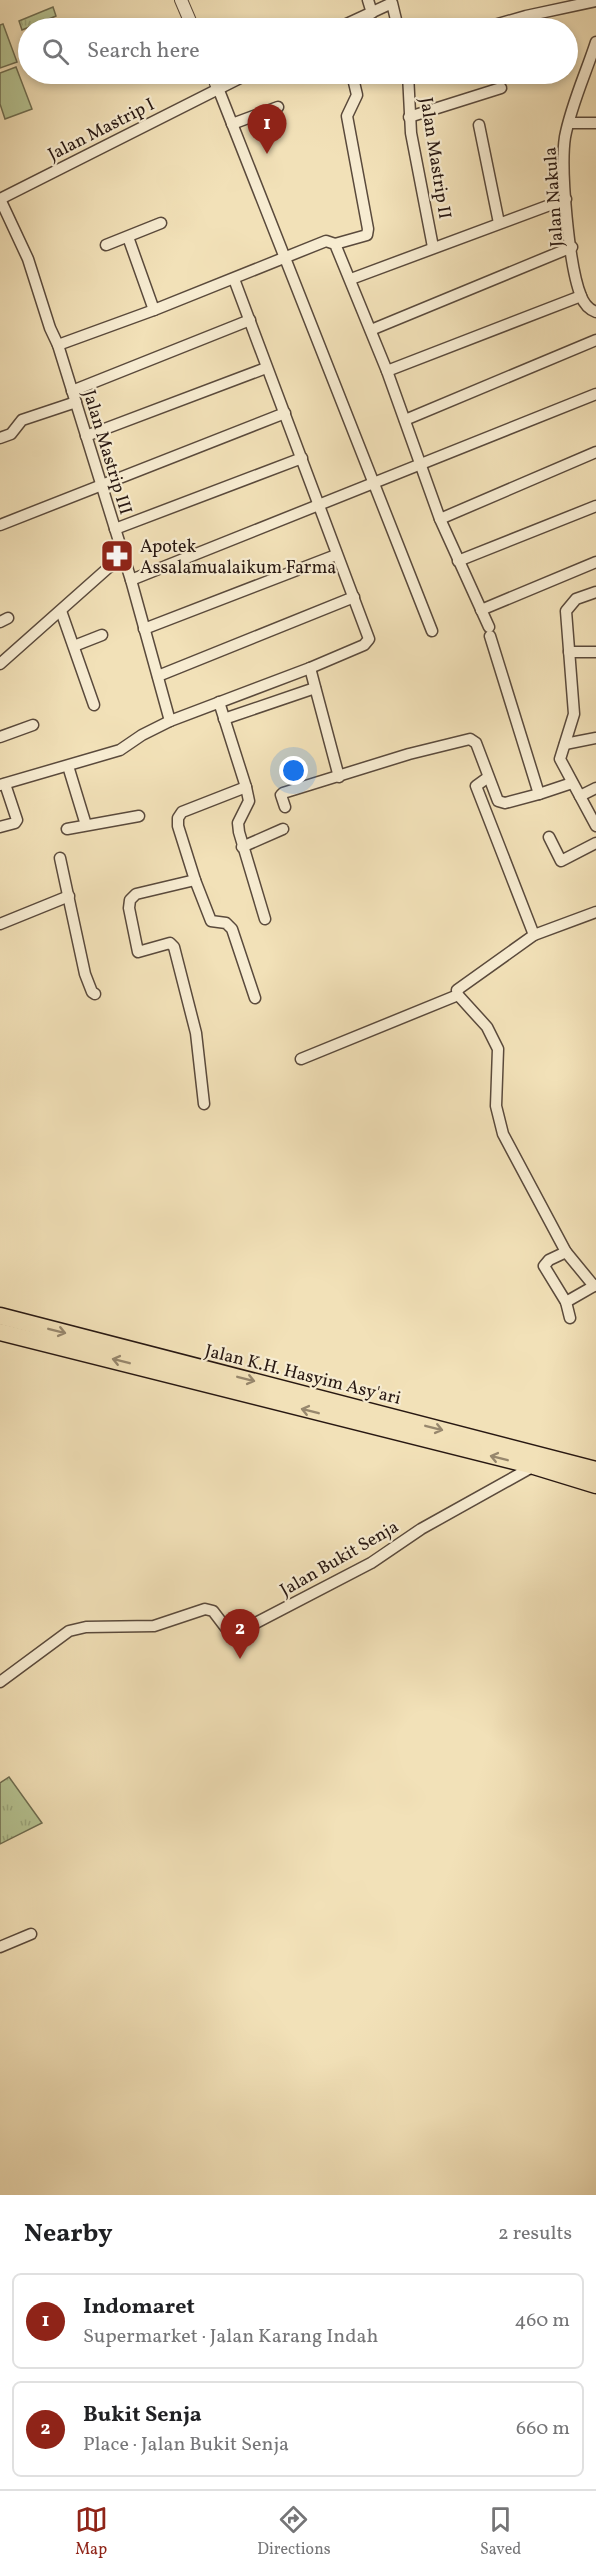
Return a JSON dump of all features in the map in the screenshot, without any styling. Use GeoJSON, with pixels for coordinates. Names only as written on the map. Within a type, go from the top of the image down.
{"type":"FeatureCollection","features":[{"type":"Feature","properties":{"kind":"highway","name":"Jalan K.H. Hasyim Asy'ari"},"geometry":{"type":"LineString","coordinates":[[0,1316],[596,1470]]}},
{"type":"Feature","properties":{"kind":"highway","name":"Jalan K.H. Hasyim Asy'ari"},"geometry":{"type":"LineString","coordinates":[[0,1332],[534,1466],[596,1485]]}},
{"type":"Feature","properties":{"kind":"street"},"geometry":{"type":"LineString","coordinates":[[181,0],[189,18]]}},
{"type":"Feature","properties":{"kind":"street"},"geometry":{"type":"LineString","coordinates":[[368,0],[372,13]]}},
{"type":"Feature","properties":{"kind":"street"},"geometry":{"type":"LineString","coordinates":[[519,18],[596,1]]}},
{"type":"Feature","properties":{"kind":"street"},"geometry":{"type":"LineString","coordinates":[[361,18],[395,2],[397,18]]}},
{"type":"Feature","properties":{"kind":"street","name":"Jalan Nakula"},"geometry":{"type":"LineString","coordinates":[[581,297],[566,199],[564,147],[569,123],[592,65],[596,42]]}},
{"type":"Feature","properties":{"kind":"street"},"geometry":{"type":"LineString","coordinates":[[216,84],[432,631]]}},
{"type":"Feature","properties":{"kind":"street"},"geometry":{"type":"LineString","coordinates":[[218,88],[227,84]]}},
{"type":"Feature","properties":{"kind":"street"},"geometry":{"type":"LineString","coordinates":[[58,345],[326,242],[335,244],[366,235],[368,229],[348,122],[348,112],[357,95],[354,84]]}},
{"type":"Feature","properties":{"kind":"street","name":"Jalan Mastrip II"},"geometry":{"type":"LineString","coordinates":[[408,84],[409,117],[434,247]]}},
{"type":"Feature","properties":{"kind":"street","name":"Jalan Mastrip I"},"geometry":{"type":"LineString","coordinates":[[0,199],[218,88]]}},
{"type":"Feature","properties":{"kind":"street"},"geometry":{"type":"LineString","coordinates":[[409,117],[501,88]]}},
{"type":"Feature","properties":{"kind":"street"},"geometry":{"type":"LineString","coordinates":[[232,124],[278,107]]}},
{"type":"Feature","properties":{"kind":"street"},"geometry":{"type":"LineString","coordinates":[[569,123],[596,123]]}},
{"type":"Feature","properties":{"kind":"street"},"geometry":{"type":"LineString","coordinates":[[479,125],[499,223]]}},
{"type":"Feature","properties":{"kind":"street","name":"Jalan Mastrip III"},"geometry":{"type":"LineString","coordinates":[[0,199],[27,260],[58,345],[131,580],[170,721]]}},
{"type":"Feature","properties":{"kind":"street"},"geometry":{"type":"LineString","coordinates":[[351,279],[566,199]]}},
{"type":"Feature","properties":{"kind":"street"},"geometry":{"type":"LineString","coordinates":[[106,245],[161,223]]}},
{"type":"Feature","properties":{"kind":"street"},"geometry":{"type":"LineString","coordinates":[[128,237],[154,310]]}},
{"type":"Feature","properties":{"kind":"street"},"geometry":{"type":"LineString","coordinates":[[335,244],[387,371],[440,519],[481,610],[538,794]]}},
{"type":"Feature","properties":{"kind":"street"},"geometry":{"type":"LineString","coordinates":[[371,330],[572,247]]}},
{"type":"Feature","properties":{"kind":"street"},"geometry":{"type":"LineString","coordinates":[[0,827],[15,823],[17,820],[3,784],[120,750],[142,735],[170,721],[310,668],[364,645],[369,639],[234,279]]}},
{"type":"Feature","properties":{"kind":"street"},"geometry":{"type":"LineString","coordinates":[[387,371],[581,297],[588,308],[596,312]]}},
{"type":"Feature","properties":{"kind":"street"},"geometry":{"type":"LineString","coordinates":[[0,438],[11,434],[22,420],[250,321]]}},
{"type":"Feature","properties":{"kind":"street"},"geometry":{"type":"LineString","coordinates":[[405,420],[596,340]]}},
{"type":"Feature","properties":{"kind":"street"},"geometry":{"type":"LineString","coordinates":[[86,436],[266,368]]}},
{"type":"Feature","properties":{"kind":"street"},"geometry":{"type":"LineString","coordinates":[[131,580],[596,394]]}},
{"type":"Feature","properties":{"kind":"street"},"geometry":{"type":"LineString","coordinates":[[0,525],[285,413]]}},
{"type":"Feature","properties":{"kind":"street"},"geometry":{"type":"LineString","coordinates":[[440,519],[596,452]]}},
{"type":"Feature","properties":{"kind":"street"},"geometry":{"type":"LineString","coordinates":[[115,529],[302,458]]}},
{"type":"Feature","properties":{"kind":"street"},"geometry":{"type":"LineString","coordinates":[[458,561],[596,506]]}},
{"type":"Feature","properties":{"kind":"street"},"geometry":{"type":"LineString","coordinates":[[144,629],[336,555]]}},
{"type":"Feature","properties":{"kind":"street"},"geometry":{"type":"LineString","coordinates":[[0,664],[108,568],[124,558]]}},
{"type":"Feature","properties":{"kind":"street"},"geometry":{"type":"LineString","coordinates":[[481,610],[596,562]]}},
{"type":"Feature","properties":{"kind":"street"},"geometry":{"type":"LineString","coordinates":[[596,592],[576,599],[567,607],[574,714],[561,761],[596,826]]}},
{"type":"Feature","properties":{"kind":"street"},"geometry":{"type":"LineString","coordinates":[[158,676],[354,597]]}},
{"type":"Feature","properties":{"kind":"street"},"geometry":{"type":"LineString","coordinates":[[61,610],[94,705]]}},
{"type":"Feature","properties":{"kind":"street"},"geometry":{"type":"LineString","coordinates":[[74,646],[102,635]]}},
{"type":"Feature","properties":{"kind":"street"},"geometry":{"type":"LineString","coordinates":[[569,652],[596,652]]}},
{"type":"Feature","properties":{"kind":"street"},"geometry":{"type":"LineString","coordinates":[[310,668],[339,777]]}},
{"type":"Feature","properties":{"kind":"street"},"geometry":{"type":"LineString","coordinates":[[224,719],[315,688]]}},
{"type":"Feature","properties":{"kind":"street"},"geometry":{"type":"LineString","coordinates":[[219,702],[249,801],[237,823],[242,847],[265,919]]}},
{"type":"Feature","properties":{"kind":"street"},"geometry":{"type":"LineString","coordinates":[[0,737],[33,725]]}},
{"type":"Feature","properties":{"kind":"street"},"geometry":{"type":"LineString","coordinates":[[565,744],[596,738]]}},
{"type":"Feature","properties":{"kind":"street"},"geometry":{"type":"LineString","coordinates":[[285,807],[282,794],[409,754],[470,739],[476,743],[495,797],[502,803],[572,783]]}},
{"type":"Feature","properties":{"kind":"street"},"geometry":{"type":"LineString","coordinates":[[68,766],[86,825]]}},
{"type":"Feature","properties":{"kind":"street"},"geometry":{"type":"LineString","coordinates":[[488,778],[476,786],[534,935]]}},
{"type":"Feature","properties":{"kind":"street"},"geometry":{"type":"LineString","coordinates":[[246,787],[183,812],[178,818],[178,826],[211,921],[228,924],[232,929],[255,998]]}},
{"type":"Feature","properties":{"kind":"street"},"geometry":{"type":"LineString","coordinates":[[580,796],[596,788]]}},
{"type":"Feature","properties":{"kind":"street"},"geometry":{"type":"LineString","coordinates":[[67,829],[139,816]]}},
{"type":"Feature","properties":{"kind":"street"},"geometry":{"type":"LineString","coordinates":[[242,847],[283,829]]}},
{"type":"Feature","properties":{"kind":"street"},"geometry":{"type":"LineString","coordinates":[[549,837],[561,861],[596,843]]}},
{"type":"Feature","properties":{"kind":"street"},"geometry":{"type":"LineString","coordinates":[[60,858],[85,974],[92,993],[95,994]]}},
{"type":"Feature","properties":{"kind":"street"},"geometry":{"type":"LineString","coordinates":[[195,880],[136,894],[130,900],[129,908],[138,952],[170,943],[174,947],[196,1032],[204,1104]]}},
{"type":"Feature","properties":{"kind":"street"},"geometry":{"type":"LineString","coordinates":[[0,924],[69,896]]}},
{"type":"Feature","properties":{"kind":"street"},"geometry":{"type":"LineString","coordinates":[[566,1302],[595,1286],[566,1252],[529,1186],[499,1125],[495,1089],[499,1064],[494,1040],[487,1027],[458,995],[458,987],[534,935],[596,912]]}},
{"type":"Feature","properties":{"kind":"street"},"geometry":{"type":"LineString","coordinates":[[301,1059],[458,995]]}},
{"type":"Feature","properties":{"kind":"street"},"geometry":{"type":"LineString","coordinates":[[566,1252],[544,1264],[566,1302],[570,1318]]}},
{"type":"Feature","properties":{"kind":"street","name":"Jalan Bukit Senja"},"geometry":{"type":"LineString","coordinates":[[0,1682],[60,1636],[77,1629],[94,1626],[147,1628],[205,1609],[213,1611],[229,1632],[246,1628],[371,1563],[421,1529],[534,1466]]}},
{"type":"Feature","properties":{"kind":"street"},"geometry":{"type":"LineString","coordinates":[[0,1947],[31,1934]]}},
{"type":"Feature","properties":{"kind":"green space"},"geometry":{"type":"Polygon","coordinates":[[[53,7],[56,16],[51,18],[26,18],[53,7]]]}},
{"type":"Feature","properties":{"kind":"green space"},"geometry":{"type":"Polygon","coordinates":[[[3,24],[17,62],[0,68],[0,25],[3,24]]]}},
{"type":"Feature","properties":{"kind":"green space"},"geometry":{"type":"Polygon","coordinates":[[[16,67],[18,84],[22,84],[32,109],[5,119],[0,104],[0,73],[16,67]]]}},
{"type":"Feature","properties":{"kind":"green space"},"geometry":{"type":"Polygon","coordinates":[[[9,1777],[42,1823],[0,1844],[0,1783],[9,1777]]]}},
{"type":"Feature","properties":{"kind":"place","name":"Indomaret"},"geometry":{"type":"Point","coordinates":[267,154]}},
{"type":"Feature","properties":{"kind":"place","name":"Apotek Assalamualaikum Farma"},"geometry":{"type":"Point","coordinates":[117,556]}},
{"type":"Feature","properties":{"kind":"place","name":"Bukit Senja"},"geometry":{"type":"Point","coordinates":[240,1659]}}]}
